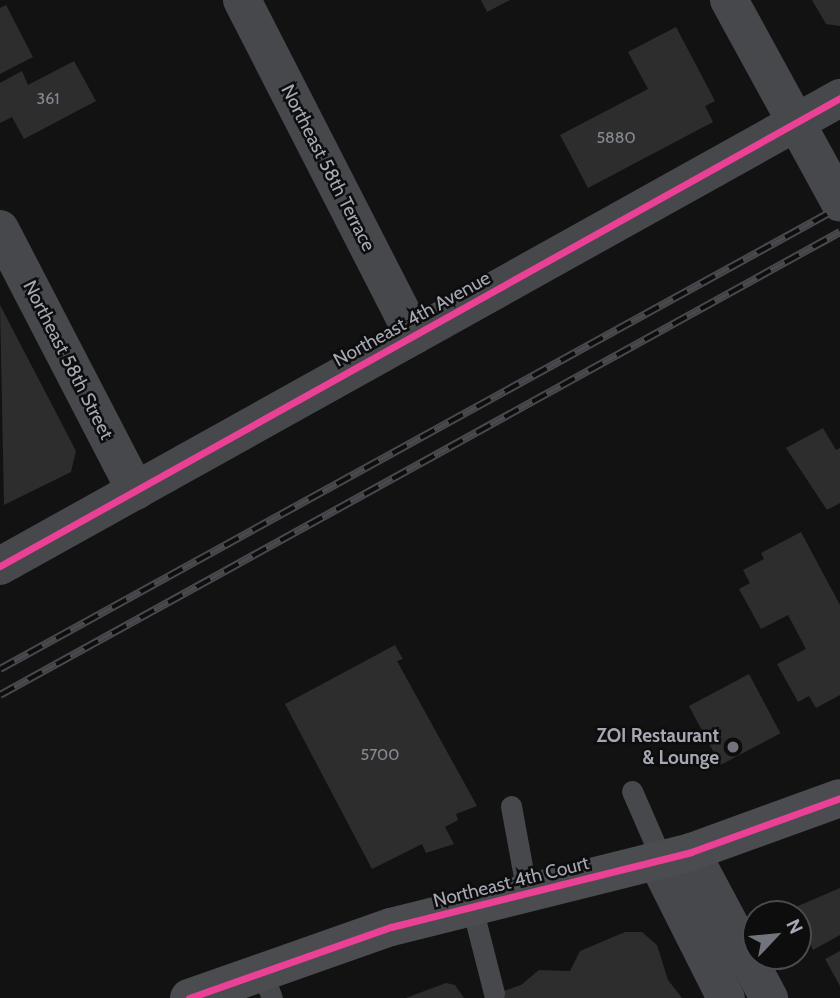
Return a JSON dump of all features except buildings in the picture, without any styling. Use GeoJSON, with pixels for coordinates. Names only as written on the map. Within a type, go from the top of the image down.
{"type":"FeatureCollection","features":[{"type":"Feature","properties":{"kind":"street","name":"Northeast 58th Terrace"},"geometry":{"type":"LineString","coordinates":[[242,0],[414,336]]}},
{"type":"Feature","properties":{"kind":"street"},"geometry":{"type":"LineString","coordinates":[[729,0],[840,203]]}},
{"type":"Feature","properties":{"kind":"street","name":"Northeast 4th Avenue"},"geometry":{"type":"LineString","coordinates":[[0,566],[840,99]]}},
{"type":"Feature","properties":{"kind":"street","name":"Northeast 58th Street"},"geometry":{"type":"LineString","coordinates":[[0,229],[136,491]]}},
{"type":"Feature","properties":{"kind":"street","name":"Northeast 4th Court"},"geometry":{"type":"LineString","coordinates":[[189,998],[267,984],[391,928],[670,858],[840,798]]}},
{"type":"Feature","properties":{"kind":"street"},"geometry":{"type":"LineString","coordinates":[[670,858],[726,998]]}},
{"type":"Feature","properties":{"kind":"street"},"geometry":{"type":"LineString","coordinates":[[670,858],[769,998]]}},
{"type":"Feature","properties":{"kind":"lane"},"geometry":{"type":"LineString","coordinates":[[632,791],[670,858]]}},
{"type":"Feature","properties":{"kind":"lane"},"geometry":{"type":"LineString","coordinates":[[511,806],[527,893]]}},
{"type":"Feature","properties":{"kind":"lane"},"geometry":{"type":"LineString","coordinates":[[472,906],[494,993]]}},
{"type":"Feature","properties":{"kind":"railway"},"geometry":{"type":"LineString","coordinates":[[0,669],[840,207]]}},
{"type":"Feature","properties":{"kind":"railway"},"geometry":{"type":"LineString","coordinates":[[0,695],[840,232]]}},
{"type":"Feature","properties":{"kind":"cycle path"},"geometry":{"type":"LineString","coordinates":[[0,566],[840,98]]}},
{"type":"Feature","properties":{"kind":"cycle path"},"geometry":{"type":"LineString","coordinates":[[189,998],[391,927],[691,852],[840,798]]}},
{"type":"Feature","properties":{"kind":"place","name":"ZOI Restaurant & Lounge"},"geometry":{"type":"Point","coordinates":[733,747]}}]}
